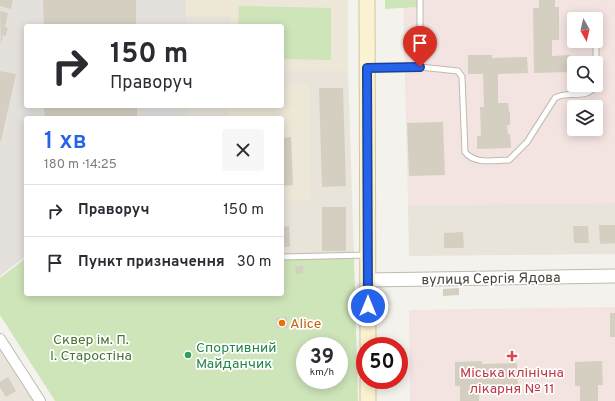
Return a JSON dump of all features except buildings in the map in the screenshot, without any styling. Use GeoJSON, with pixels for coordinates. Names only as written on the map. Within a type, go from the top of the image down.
{"type":"FeatureCollection","features":[{"type":"Feature","properties":{"kind":"main road"},"geometry":{"type":"LineString","coordinates":[[367,0],[368,337]]}},
{"type":"Feature","properties":{"kind":"main road"},"geometry":{"type":"LineString","coordinates":[[368,389],[368,401]]}},
{"type":"Feature","properties":{"kind":"street","name":"вулиця Сергія Ядова"},"geometry":{"type":"LineString","coordinates":[[368,280],[615,276]]}},
{"type":"Feature","properties":{"kind":"street"},"geometry":{"type":"LineString","coordinates":[[0,339],[40,401]]}},
{"type":"Feature","properties":{"kind":"lane"},"geometry":{"type":"LineString","coordinates":[[420,0],[420,67]]}},
{"type":"Feature","properties":{"kind":"lane"},"geometry":{"type":"LineString","coordinates":[[367,68],[420,67],[458,71],[462,77],[465,152],[470,158],[478,161],[509,160],[527,142],[555,98],[560,95],[587,94],[592,92]]}},
{"type":"Feature","properties":{"kind":"lane"},"geometry":{"type":"LineString","coordinates":[[284,258],[368,255]]}},
{"type":"Feature","properties":{"kind":"shaded area"},"geometry":{"type":"Polygon","coordinates":[[[0,0],[186,0],[186,24],[24,24],[24,108],[187,108],[187,116],[24,116],[24,258],[0,276],[0,0]]]}},
{"type":"Feature","properties":{"kind":"shaded area"},"geometry":{"type":"Polygon","coordinates":[[[186,0],[348,0],[348,71],[284,71],[284,24],[230,24],[230,16],[186,16],[186,0]]]}},
{"type":"Feature","properties":{"kind":"shaded area"},"geometry":{"type":"Polygon","coordinates":[[[403,0],[615,0],[615,203],[408,205],[403,0]]]}},
{"type":"Feature","properties":{"kind":"shaded area"},"geometry":{"type":"Polygon","coordinates":[[[186,16],[230,16],[230,24],[186,24],[186,16]]]}},
{"type":"Feature","properties":{"kind":"shaded area"},"geometry":{"type":"Polygon","coordinates":[[[284,71],[348,71],[354,257],[284,260],[284,116],[187,116],[187,108],[284,108],[284,71]]]}},
{"type":"Feature","properties":{"kind":"shaded area"},"geometry":{"type":"Polygon","coordinates":[[[309,84],[311,200],[284,201],[284,116],[227,116],[227,108],[284,108],[284,85],[309,84]]]}},
{"type":"Feature","properties":{"kind":"shaded area"},"geometry":{"type":"Polygon","coordinates":[[[615,203],[615,254],[409,256],[408,205],[615,203]]]}},
{"type":"Feature","properties":{"kind":"shaded area","name":"Міська клінічна лікарня № 11"},"geometry":{"type":"Polygon","coordinates":[[[615,307],[615,401],[410,401],[409,310],[615,307]]]}},
{"type":"Feature","properties":{"kind":"shaded area"},"geometry":{"type":"Polygon","coordinates":[[[0,347],[36,401],[0,401],[0,347]]]}},
{"type":"Feature","properties":{"kind":"green space"},"geometry":{"type":"Polygon","coordinates":[[[385,0],[417,0],[417,7],[385,9],[385,0]]]}},
{"type":"Feature","properties":{"kind":"green space"},"geometry":{"type":"Polygon","coordinates":[[[239,6],[331,8],[331,60],[284,59],[284,24],[238,24],[239,6]]]}},
{"type":"Feature","properties":{"kind":"green space","name":"Сквер ім. П. І. Старостіна"},"geometry":{"type":"Polygon","coordinates":[[[354,257],[356,389],[358,389],[358,401],[55,401],[0,315],[0,278],[24,260],[24,296],[284,296],[284,260],[354,257]]]}},
{"type":"Feature","properties":{"kind":"place","name":"Alice"},"geometry":{"type":"Point","coordinates":[282,323]}},
{"type":"Feature","properties":{"kind":"place","name":"Спортивний Майданчик"},"geometry":{"type":"Point","coordinates":[188,355]}},
{"type":"Feature","properties":{"kind":"place","name":"Міська клінічна лікарня № 11"},"geometry":{"type":"Point","coordinates":[512,356]}},
{"type":"Feature","properties":{"kind":"route"},"geometry":{"type":"LineString","coordinates":[[368,306],[367,68],[420,67]]}}]}
